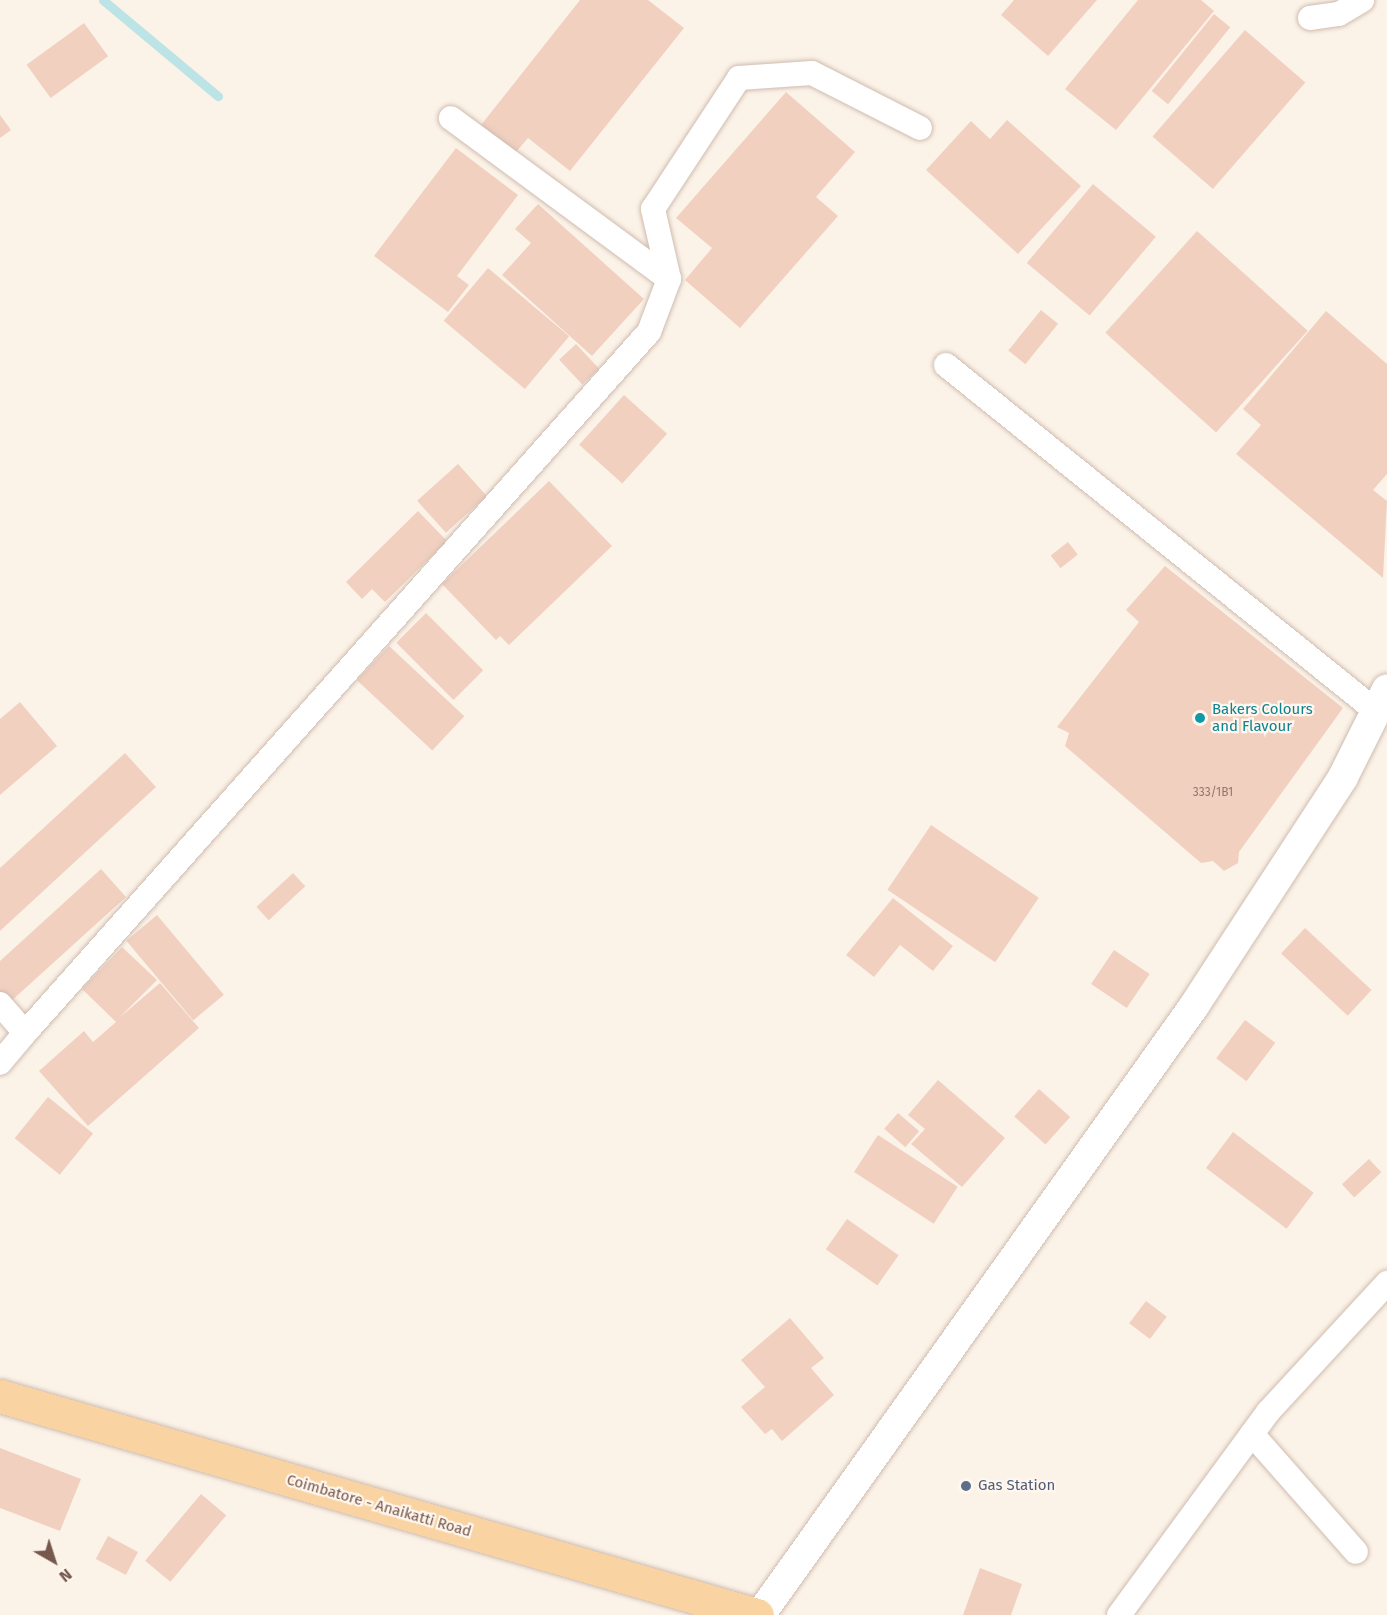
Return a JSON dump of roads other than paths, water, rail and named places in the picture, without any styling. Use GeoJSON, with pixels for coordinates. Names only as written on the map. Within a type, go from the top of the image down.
{"type":"FeatureCollection","features":[{"type":"Feature","properties":{"kind":"main road","name":"Coimbatore - Anaikatti Road"},"geometry":{"type":"LineString","coordinates":[[0,1396],[759,1615]]}},
{"type":"Feature","properties":{"kind":"street"},"geometry":{"type":"LineString","coordinates":[[1310,18],[1339,14],[1362,0]]}},
{"type":"Feature","properties":{"kind":"street"},"geometry":{"type":"LineString","coordinates":[[0,1063],[649,332],[669,279],[653,209],[739,78],[812,73],[920,129]]}},
{"type":"Feature","properties":{"kind":"street"},"geometry":{"type":"LineString","coordinates":[[452,118],[669,279]]}},
{"type":"Feature","properties":{"kind":"street"},"geometry":{"type":"LineString","coordinates":[[759,1615],[1194,1006],[1343,777],[1382,700],[946,365]]}},
{"type":"Feature","properties":{"kind":"street"},"geometry":{"type":"LineString","coordinates":[[0,1004],[25,1033]]}},
{"type":"Feature","properties":{"kind":"street"},"geometry":{"type":"LineString","coordinates":[[1119,1615],[1251,1434],[1384,1291]]}},
{"type":"Feature","properties":{"kind":"street"},"geometry":{"type":"LineString","coordinates":[[1251,1434],[1356,1552]]}},
{"type":"Feature","properties":{"kind":"waterway"},"geometry":{"type":"LineString","coordinates":[[103,0],[218,96]]}},
{"type":"Feature","properties":{"kind":"place","name":"Bakers Colours and Flavour"},"geometry":{"type":"Point","coordinates":[1200,718]}},
{"type":"Feature","properties":{"kind":"place","name":"Gas Station"},"geometry":{"type":"Point","coordinates":[966,1486]}}]}
